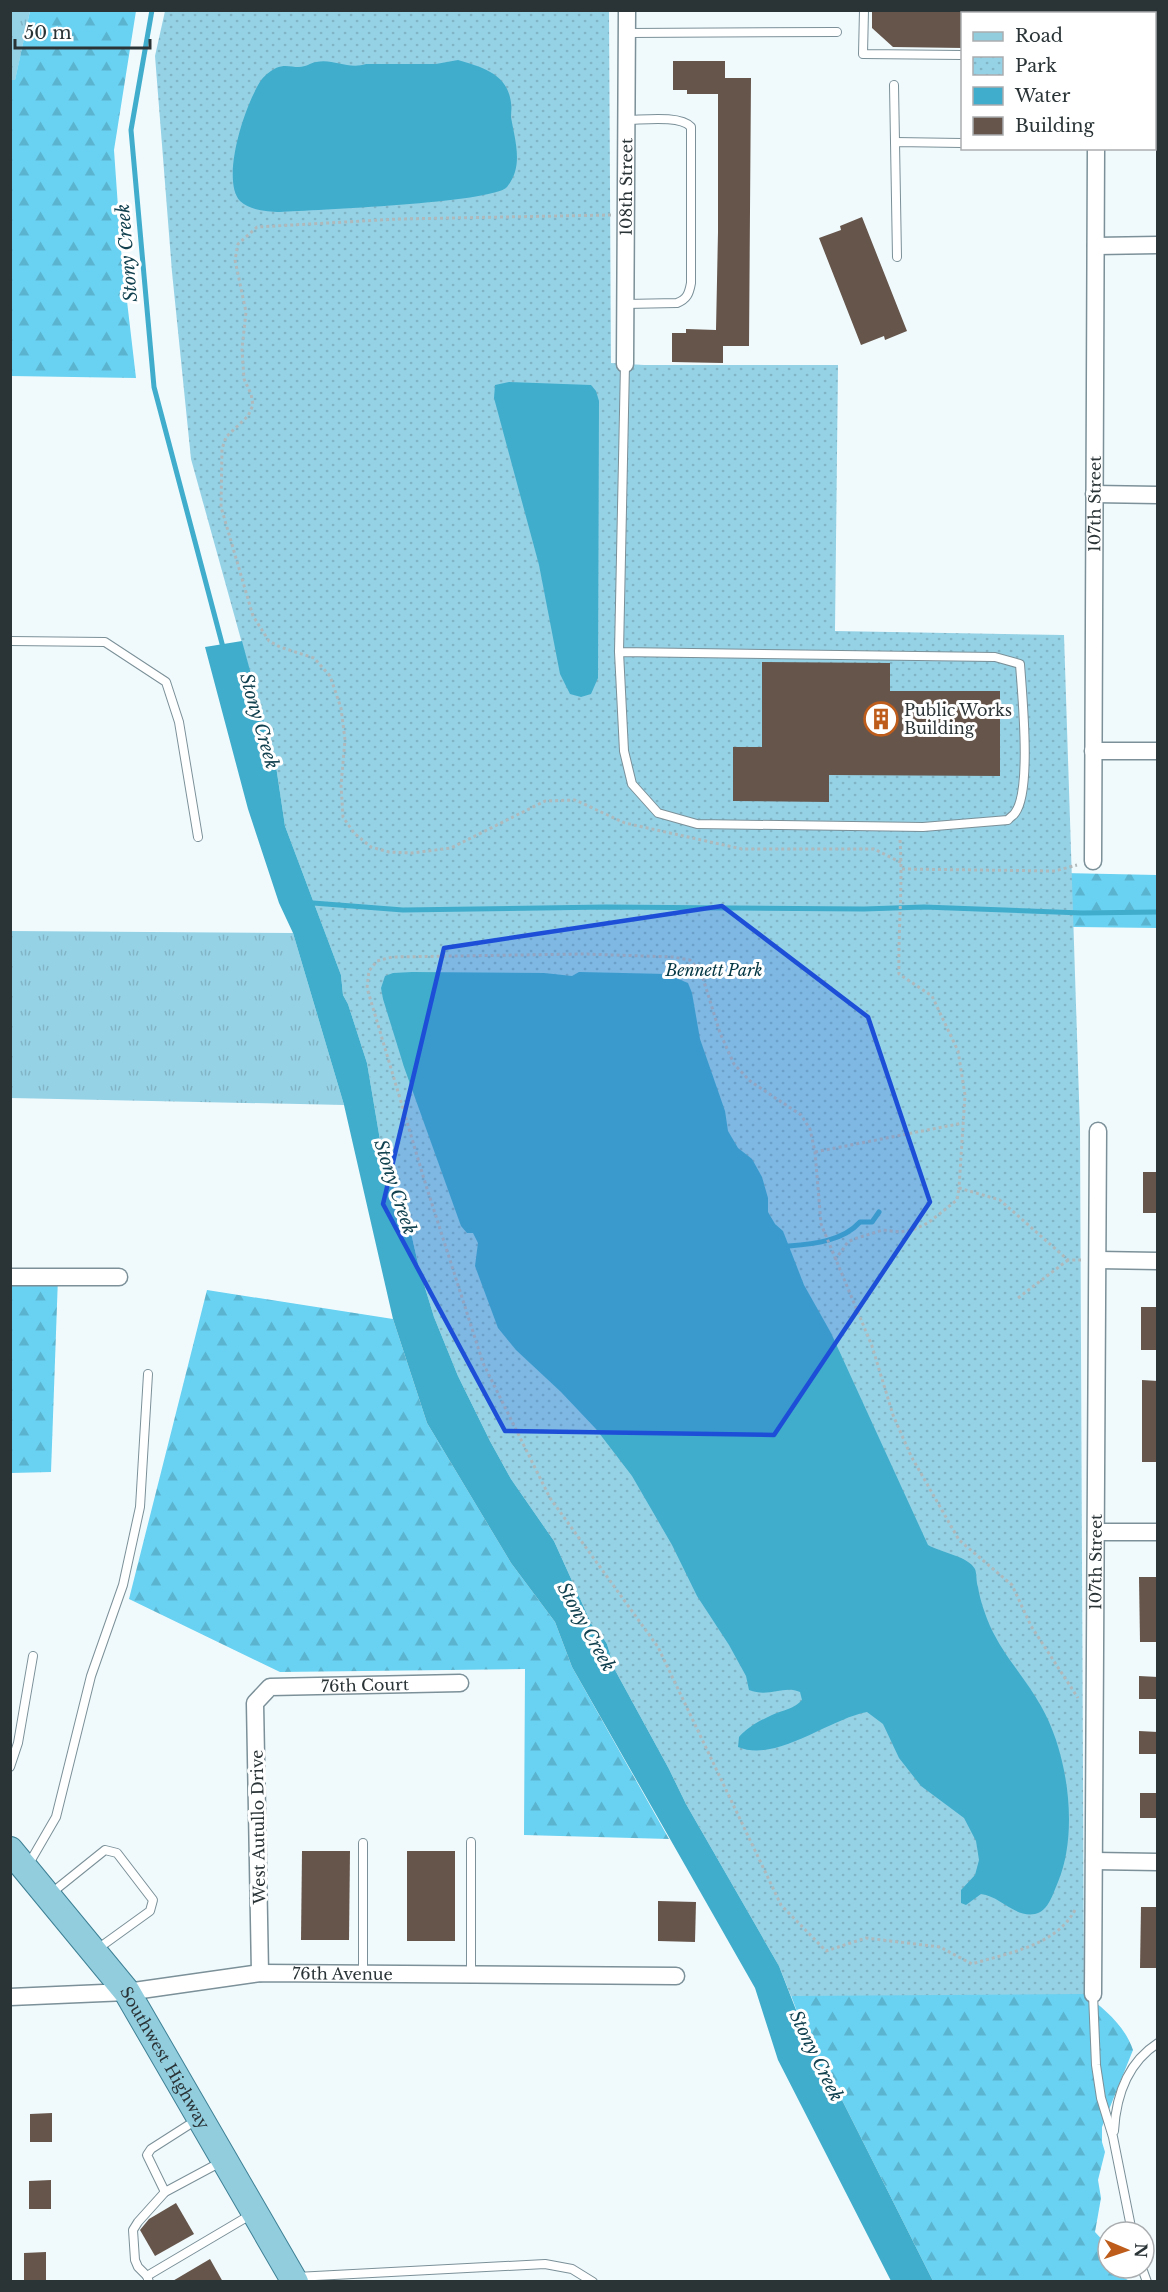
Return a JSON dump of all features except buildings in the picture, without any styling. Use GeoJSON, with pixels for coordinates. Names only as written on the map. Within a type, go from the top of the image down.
{"type":"FeatureCollection","features":[{"type":"Feature","properties":{"kind":"main road","name":"Southwest Highway"},"geometry":{"type":"LineString","coordinates":[[19,1859],[127,1992],[294,2279]]}},
{"type":"Feature","properties":{"kind":"street","name":"108th Street"},"geometry":{"type":"LineString","coordinates":[[625,364],[627,10]]}},
{"type":"Feature","properties":{"kind":"street","name":"107th Street"},"geometry":{"type":"LineString","coordinates":[[1093,861],[1096,150]]}},
{"type":"Feature","properties":{"kind":"street"},"geometry":{"type":"LineString","coordinates":[[1096,246],[1158,245]]}},
{"type":"Feature","properties":{"kind":"street"},"geometry":{"type":"LineString","coordinates":[[1094,494],[1158,495]]}},
{"type":"Feature","properties":{"kind":"street"},"geometry":{"type":"LineString","coordinates":[[1093,751],[1158,751]]}},
{"type":"Feature","properties":{"kind":"street","name":"107th Street"},"geometry":{"type":"LineString","coordinates":[[1093,1994],[1098,1131]]}},
{"type":"Feature","properties":{"kind":"street"},"geometry":{"type":"LineString","coordinates":[[1098,1260],[1158,1261]]}},
{"type":"Feature","properties":{"kind":"street"},"geometry":{"type":"LineString","coordinates":[[10,1277],[119,1276]]}},
{"type":"Feature","properties":{"kind":"street"},"geometry":{"type":"LineString","coordinates":[[1096,1532],[1158,1532]]}},
{"type":"Feature","properties":{"kind":"street","name":"76th Court"},"geometry":{"type":"LineString","coordinates":[[270,1687],[460,1683]]}},
{"type":"Feature","properties":{"kind":"street","name":"West Autullo Drive"},"geometry":{"type":"LineString","coordinates":[[260,1973],[255,1703],[270,1687]]}},
{"type":"Feature","properties":{"kind":"street"},"geometry":{"type":"LineString","coordinates":[[1094,1868],[1158,1862]]}},
{"type":"Feature","properties":{"kind":"street","name":"76th Avenue"},"geometry":{"type":"LineString","coordinates":[[10,1997],[127,1992],[260,1973],[676,1976]]}},
{"type":"Feature","properties":{"kind":"lane"},"geometry":{"type":"LineString","coordinates":[[864,10],[863,54],[961,55]]}},
{"type":"Feature","properties":{"kind":"lane"},"geometry":{"type":"LineString","coordinates":[[628,33],[837,32]]}},
{"type":"Feature","properties":{"kind":"lane"},"geometry":{"type":"LineString","coordinates":[[894,85],[897,257]]}},
{"type":"Feature","properties":{"kind":"lane"},"geometry":{"type":"LineString","coordinates":[[625,304],[677,303],[684,300],[689,293],[691,283],[692,135],[690,128],[681,121],[674,120],[627,120]]}},
{"type":"Feature","properties":{"kind":"lane"},"geometry":{"type":"LineString","coordinates":[[895,142],[961,143]]}},
{"type":"Feature","properties":{"kind":"lane"},"geometry":{"type":"LineString","coordinates":[[619,651],[995,657],[1020,664],[1024,763],[1022,794],[1016,813],[1008,820],[923,827],[697,824],[658,813],[632,784],[624,751],[619,651],[625,364]]}},
{"type":"Feature","properties":{"kind":"lane"},"geometry":{"type":"LineString","coordinates":[[10,641],[105,642],[166,682],[179,722],[198,837]]}},
{"type":"Feature","properties":{"kind":"lane"},"geometry":{"type":"LineString","coordinates":[[19,1859],[57,1817],[91,1676],[123,1585],[140,1507],[148,1374]]}},
{"type":"Feature","properties":{"kind":"lane"},"geometry":{"type":"LineString","coordinates":[[10,1767],[18,1743],[33,1656]]}},
{"type":"Feature","properties":{"kind":"lane"},"geometry":{"type":"LineString","coordinates":[[471,1842],[471,1974]]}},
{"type":"Feature","properties":{"kind":"lane"},"geometry":{"type":"LineString","coordinates":[[363,1843],[363,1974]]}},
{"type":"Feature","properties":{"kind":"lane"},"geometry":{"type":"LineString","coordinates":[[49,1895],[105,1850],[117,1853],[153,1900],[150,1911],[94,1951]]}},
{"type":"Feature","properties":{"kind":"lane"},"geometry":{"type":"LineString","coordinates":[[1093,1994],[1096,2065],[1101,2098],[1113,2137],[1130,2220]]}},
{"type":"Feature","properties":{"kind":"lane"},"geometry":{"type":"LineString","coordinates":[[1113,2137],[1120,2091],[1141,2057],[1158,2043]]}},
{"type":"Feature","properties":{"kind":"lane"},"geometry":{"type":"LineString","coordinates":[[165,2192],[147,2155],[151,2149],[201,2117]]}},
{"type":"Feature","properties":{"kind":"lane"},"geometry":{"type":"LineString","coordinates":[[225,2160],[165,2192],[138,2222],[133,2230],[135,2260],[138,2267],[148,2279],[255,2212]]}},
{"type":"Feature","properties":{"kind":"lane"},"geometry":{"type":"LineString","coordinates":[[294,2279],[379,2271],[545,2264],[572,2269],[593,2282]]}},
{"type":"Feature","properties":{"kind":"lane"},"geometry":{"type":"LineString","coordinates":[[379,2271],[385,2282]]}},
{"type":"Feature","properties":{"kind":"path"},"geometry":{"type":"LineString","coordinates":[[626,215],[398,219],[257,226],[238,244],[235,260],[246,312],[242,350],[244,379],[253,405],[249,416],[226,437],[222,449],[221,507],[253,616],[269,641],[314,658],[330,676],[342,708],[345,740],[341,785],[343,817],[354,833],[371,847],[389,852],[412,853],[451,848],[545,801],[575,800],[625,823],[742,849],[874,849],[902,863]]}},
{"type":"Feature","properties":{"kind":"path"},"geometry":{"type":"LineString","coordinates":[[834,1258],[848,1242],[854,1239],[883,1230],[900,1232],[915,1229],[928,1223],[957,1200],[965,1095],[958,1051],[932,996],[899,974],[898,931],[902,863],[899,827]]}},
{"type":"Feature","properties":{"kind":"path"},"geometry":{"type":"LineString","coordinates":[[902,869],[1055,871],[1093,861]]}},
{"type":"Feature","properties":{"kind":"path"},"geometry":{"type":"LineString","coordinates":[[1094,1868],[1070,1919],[1047,1940],[972,1964],[940,1947],[866,1938],[826,1951],[781,1905],[658,1647],[550,1498],[483,1363],[424,1179],[367,988],[369,971],[377,960],[392,957],[583,954],[673,957],[690,960],[701,972],[720,1033],[734,1064],[750,1082],[801,1115],[810,1129],[815,1152],[821,1224],[872,1346],[893,1415],[911,1456],[959,1540],[1012,1584],[1031,1626],[1095,1725]]}},
{"type":"Feature","properties":{"kind":"path"},"geometry":{"type":"LineString","coordinates":[[815,1152],[963,1123]]}},
{"type":"Feature","properties":{"kind":"path"},"geometry":{"type":"LineString","coordinates":[[958,1188],[1000,1200],[1068,1260]]}},
{"type":"Feature","properties":{"kind":"path"},"geometry":{"type":"LineString","coordinates":[[1018,1298],[1068,1260],[1098,1260]]}},
{"type":"Feature","properties":{"kind":"highlighted area"},"geometry":{"type":"Polygon","coordinates":[[[722,906],[868,1017],[930,1202],[774,1435],[505,1431],[383,1204],[444,948],[722,906]]]}},
{"type":"Feature","properties":{"kind":"green space"},"geometry":{"type":"Polygon","coordinates":[[[10,11],[30,11],[15,81],[11,80],[10,11]]]}},
{"type":"Feature","properties":{"kind":"green space"},"geometry":{"type":"Polygon","coordinates":[[[30,11],[136,11],[114,150],[121,250],[136,378],[11,376],[11,80],[15,80],[30,11]]]}},
{"type":"Feature","properties":{"kind":"green space","name":"Bennett Park"},"geometry":{"type":"Polygon","coordinates":[[[165,11],[609,11],[611,363],[838,365],[835,631],[1064,635],[1080,1128],[1084,1994],[791,1996],[779,1966],[686,1804],[615,1670],[607,1644],[592,1625],[554,1541],[511,1479],[458,1376],[434,1317],[412,1237],[401,1212],[380,1140],[367,1063],[343,995],[341,975],[285,826],[276,766],[191,459],[172,272],[155,56],[165,11]]]}},
{"type":"Feature","properties":{"kind":"green space"},"geometry":{"type":"Polygon","coordinates":[[[1063,873],[1157,875],[1157,928],[753,923],[1063,873]]]}},
{"type":"Feature","properties":{"kind":"green space"},"geometry":{"type":"Polygon","coordinates":[[[11,931],[293,933],[344,1105],[11,1098],[11,931]]]}},
{"type":"Feature","properties":{"kind":"green space"},"geometry":{"type":"Polygon","coordinates":[[[10,1277],[58,1277],[51,1472],[11,1473],[10,1277]]]}},
{"type":"Feature","properties":{"kind":"green space"},"geometry":{"type":"Polygon","coordinates":[[[207,1290],[393,1319],[427,1423],[511,1563],[555,1622],[572,1667],[669,1839],[524,1835],[525,1669],[280,1672],[129,1599],[207,1290]]]}},
{"type":"Feature","properties":{"kind":"green space"},"geometry":{"type":"Polygon","coordinates":[[[786,1982],[1084,1994],[1119,2025],[1133,2050],[1102,2127],[1105,2152],[1098,2180],[1101,2198],[1095,2232],[1096,2280],[1130,2281],[933,2281],[841,2098],[805,2033],[786,1982]]]}},
{"type":"Feature","properties":{"kind":"water"},"geometry":{"type":"Polygon","coordinates":[[[458,60],[492,73],[505,85],[509,93],[517,162],[507,187],[495,193],[437,201],[280,212],[254,209],[240,201],[235,190],[233,176],[234,159],[243,121],[263,77],[276,68],[301,67],[322,61],[353,66],[436,64],[458,60]]]}},
{"type":"Feature","properties":{"kind":"water"},"geometry":{"type":"Polygon","coordinates":[[[509,382],[591,385],[599,401],[598,678],[591,694],[581,697],[570,694],[560,674],[539,565],[494,398],[495,385],[509,382]]]}},
{"type":"Feature","properties":{"kind":"water"},"geometry":{"type":"Polygon","coordinates":[[[242,641],[276,766],[285,826],[341,975],[343,995],[367,1063],[380,1140],[401,1212],[412,1237],[434,1317],[458,1376],[511,1479],[554,1541],[592,1625],[607,1644],[615,1670],[686,1804],[779,1966],[805,2033],[841,2098],[933,2281],[891,2281],[778,2060],[755,1988],[572,1667],[555,1622],[511,1563],[427,1423],[393,1319],[344,1105],[293,933],[279,903],[248,809],[205,647],[242,641]]]}},
{"type":"Feature","properties":{"kind":"water"},"geometry":{"type":"Polygon","coordinates":[[[412,972],[544,973],[572,976],[579,972],[666,974],[688,983],[692,993],[700,1039],[725,1111],[728,1131],[738,1148],[752,1159],[762,1177],[768,1198],[768,1212],[775,1224],[783,1231],[804,1285],[831,1333],[928,1545],[967,1561],[975,1569],[980,1597],[990,1626],[1001,1647],[1041,1706],[1058,1746],[1068,1793],[1068,1840],[1058,1882],[1050,1901],[1040,1912],[1021,1913],[981,1894],[966,1905],[961,1903],[961,1890],[975,1875],[979,1860],[976,1841],[964,1818],[921,1786],[899,1758],[883,1724],[867,1712],[852,1716],[785,1745],[753,1750],[738,1747],[739,1737],[750,1727],[799,1703],[802,1700],[800,1692],[788,1690],[763,1693],[749,1690],[746,1676],[697,1596],[672,1545],[632,1476],[596,1429],[516,1350],[498,1328],[475,1266],[478,1243],[473,1233],[467,1233],[461,1226],[404,1067],[383,999],[381,988],[385,976],[412,972]]]}},
{"type":"Feature","properties":{"kind":"waterway","name":"Stony Creek"},"geometry":{"type":"LineString","coordinates":[[152,10],[131,130],[154,387],[224,651]]}},
{"type":"Feature","properties":{"kind":"waterway"},"geometry":{"type":"LineString","coordinates":[[313,903],[403,910],[606,907],[864,909],[924,907],[1082,913],[1158,912]]}},
{"type":"Feature","properties":{"kind":"waterway"},"geometry":{"type":"LineString","coordinates":[[789,1246],[818,1243],[837,1237],[860,1222],[872,1222],[879,1212]]}},
{"type":"Feature","properties":{"kind":"place","name":"Public Works Building"},"geometry":{"type":"Point","coordinates":[881,719]}}]}
